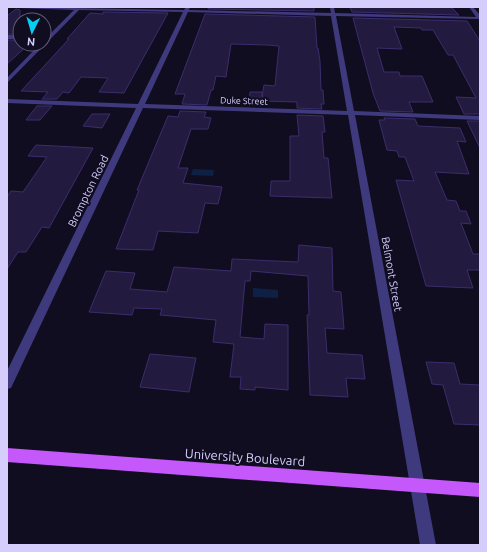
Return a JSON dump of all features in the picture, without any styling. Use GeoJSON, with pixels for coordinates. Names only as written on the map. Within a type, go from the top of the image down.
{"type":"FeatureCollection","features":[{"type":"Feature","properties":{"kind":"main road","name":"University Boulevard"},"geometry":{"type":"LineString","coordinates":[[7,455],[480,490]]}},
{"type":"Feature","properties":{"kind":"street"},"geometry":{"type":"LineString","coordinates":[[18,7],[332,11],[480,18]]}},
{"type":"Feature","properties":{"kind":"street"},"geometry":{"type":"LineString","coordinates":[[471,7],[480,18]]}},
{"type":"Feature","properties":{"kind":"street"},"geometry":{"type":"LineString","coordinates":[[52,32],[78,8]]}},
{"type":"Feature","properties":{"kind":"street","name":"Brompton Road"},"geometry":{"type":"LineString","coordinates":[[7,384],[187,9]]}},
{"type":"Feature","properties":{"kind":"street","name":"Belmont Street"},"geometry":{"type":"LineString","coordinates":[[332,11],[428,545]]}},
{"type":"Feature","properties":{"kind":"street"},"geometry":{"type":"LineString","coordinates":[[8,78],[34,52]]}},
{"type":"Feature","properties":{"kind":"street","name":"Duke Street"},"geometry":{"type":"LineString","coordinates":[[7,101],[480,118]]}},
{"type":"Feature","properties":{"kind":"water"},"geometry":{"type":"Polygon","coordinates":[[[193,169],[214,170],[213,176],[191,175],[193,169]]]}},
{"type":"Feature","properties":{"kind":"water"},"geometry":{"type":"Polygon","coordinates":[[[253,288],[278,290],[278,298],[253,297],[253,288]]]}},
{"type":"Feature","properties":{"kind":"building"},"geometry":{"type":"Polygon","coordinates":[[[209,7],[314,7],[314,11],[208,9],[209,7]]]}},
{"type":"Feature","properties":{"kind":"building"},"geometry":{"type":"Polygon","coordinates":[[[350,7],[451,7],[459,15],[352,12],[350,7]]]}},
{"type":"Feature","properties":{"kind":"building"},"geometry":{"type":"Polygon","coordinates":[[[16,9],[20,10],[20,12],[12,12],[16,9]]]}},
{"type":"Feature","properties":{"kind":"building"},"geometry":{"type":"Polygon","coordinates":[[[12,12],[12,34],[7,34],[7,16],[12,12]]]}},
{"type":"Feature","properties":{"kind":"building"},"geometry":{"type":"Polygon","coordinates":[[[103,12],[168,13],[124,93],[99,92],[108,78],[81,77],[69,93],[63,92],[57,99],[42,99],[48,92],[21,91],[69,39],[67,39],[90,13],[103,14],[103,12]]]}},
{"type":"Feature","properties":{"kind":"building"},"geometry":{"type":"Polygon","coordinates":[[[205,14],[315,17],[317,48],[320,61],[321,90],[323,90],[324,104],[321,104],[322,109],[297,108],[297,102],[262,101],[261,106],[249,104],[250,92],[262,92],[262,97],[264,85],[275,86],[279,46],[267,45],[231,44],[226,77],[216,76],[213,90],[211,90],[207,105],[182,104],[185,94],[175,94],[205,14]]]}},
{"type":"Feature","properties":{"kind":"building"},"geometry":{"type":"Polygon","coordinates":[[[353,18],[467,21],[480,41],[480,114],[464,114],[456,97],[476,98],[453,55],[448,55],[433,30],[394,27],[402,49],[377,48],[384,72],[399,72],[400,76],[422,76],[433,102],[409,102],[413,112],[380,111],[373,93],[353,18]]]}},
{"type":"Feature","properties":{"kind":"building"},"geometry":{"type":"Polygon","coordinates":[[[7,40],[12,40],[12,52],[20,52],[7,64],[7,40]]]}},
{"type":"Feature","properties":{"kind":"building"},"geometry":{"type":"Polygon","coordinates":[[[37,106],[52,106],[40,120],[26,120],[37,106]]]}},
{"type":"Feature","properties":{"kind":"building"},"geometry":{"type":"Polygon","coordinates":[[[180,111],[206,112],[204,117],[211,118],[208,129],[191,129],[178,168],[188,168],[183,183],[222,187],[218,204],[205,203],[198,233],[158,231],[153,250],[116,249],[139,190],[137,190],[168,116],[178,117],[180,111]]]}},
{"type":"Feature","properties":{"kind":"building"},"geometry":{"type":"Polygon","coordinates":[[[92,114],[110,114],[102,128],[83,126],[92,114]]]}},
{"type":"Feature","properties":{"kind":"building"},"geometry":{"type":"Polygon","coordinates":[[[297,115],[323,116],[325,132],[322,132],[324,158],[328,158],[332,198],[270,196],[271,181],[290,181],[290,136],[299,136],[297,115]]]}},
{"type":"Feature","properties":{"kind":"building"},"geometry":{"type":"Polygon","coordinates":[[[384,118],[415,119],[418,126],[460,128],[466,142],[457,141],[469,174],[435,172],[447,200],[456,201],[460,211],[466,211],[471,224],[461,223],[473,254],[480,254],[480,270],[467,270],[473,288],[426,286],[396,180],[414,181],[405,157],[399,157],[397,151],[387,150],[379,120],[385,120],[384,118]]]}},
{"type":"Feature","properties":{"kind":"building"},"geometry":{"type":"Polygon","coordinates":[[[467,121],[480,121],[480,148],[467,121]]]}},
{"type":"Feature","properties":{"kind":"building"},"geometry":{"type":"Polygon","coordinates":[[[36,145],[93,148],[49,228],[42,227],[26,252],[18,252],[7,269],[7,197],[11,191],[23,192],[47,157],[28,156],[36,145]]]}},
{"type":"Feature","properties":{"kind":"building"},"geometry":{"type":"Polygon","coordinates":[[[299,245],[332,248],[333,291],[341,292],[344,329],[325,328],[327,353],[362,355],[365,379],[346,378],[348,397],[310,395],[307,315],[309,315],[308,276],[251,271],[250,281],[245,281],[240,337],[264,339],[265,324],[288,325],[288,390],[255,387],[255,390],[240,389],[241,377],[230,377],[234,344],[213,342],[216,320],[160,315],[162,309],[134,308],[132,315],[89,312],[106,271],[135,273],[130,289],[167,292],[174,267],[231,271],[232,259],[298,262],[299,245]]]}},
{"type":"Feature","properties":{"kind":"building"},"geometry":{"type":"Polygon","coordinates":[[[150,354],[196,358],[189,392],[140,387],[150,354]]]}},
{"type":"Feature","properties":{"kind":"building"},"geometry":{"type":"Polygon","coordinates":[[[426,362],[454,363],[460,384],[480,385],[480,425],[454,424],[443,385],[432,384],[426,362]]]}}]}
